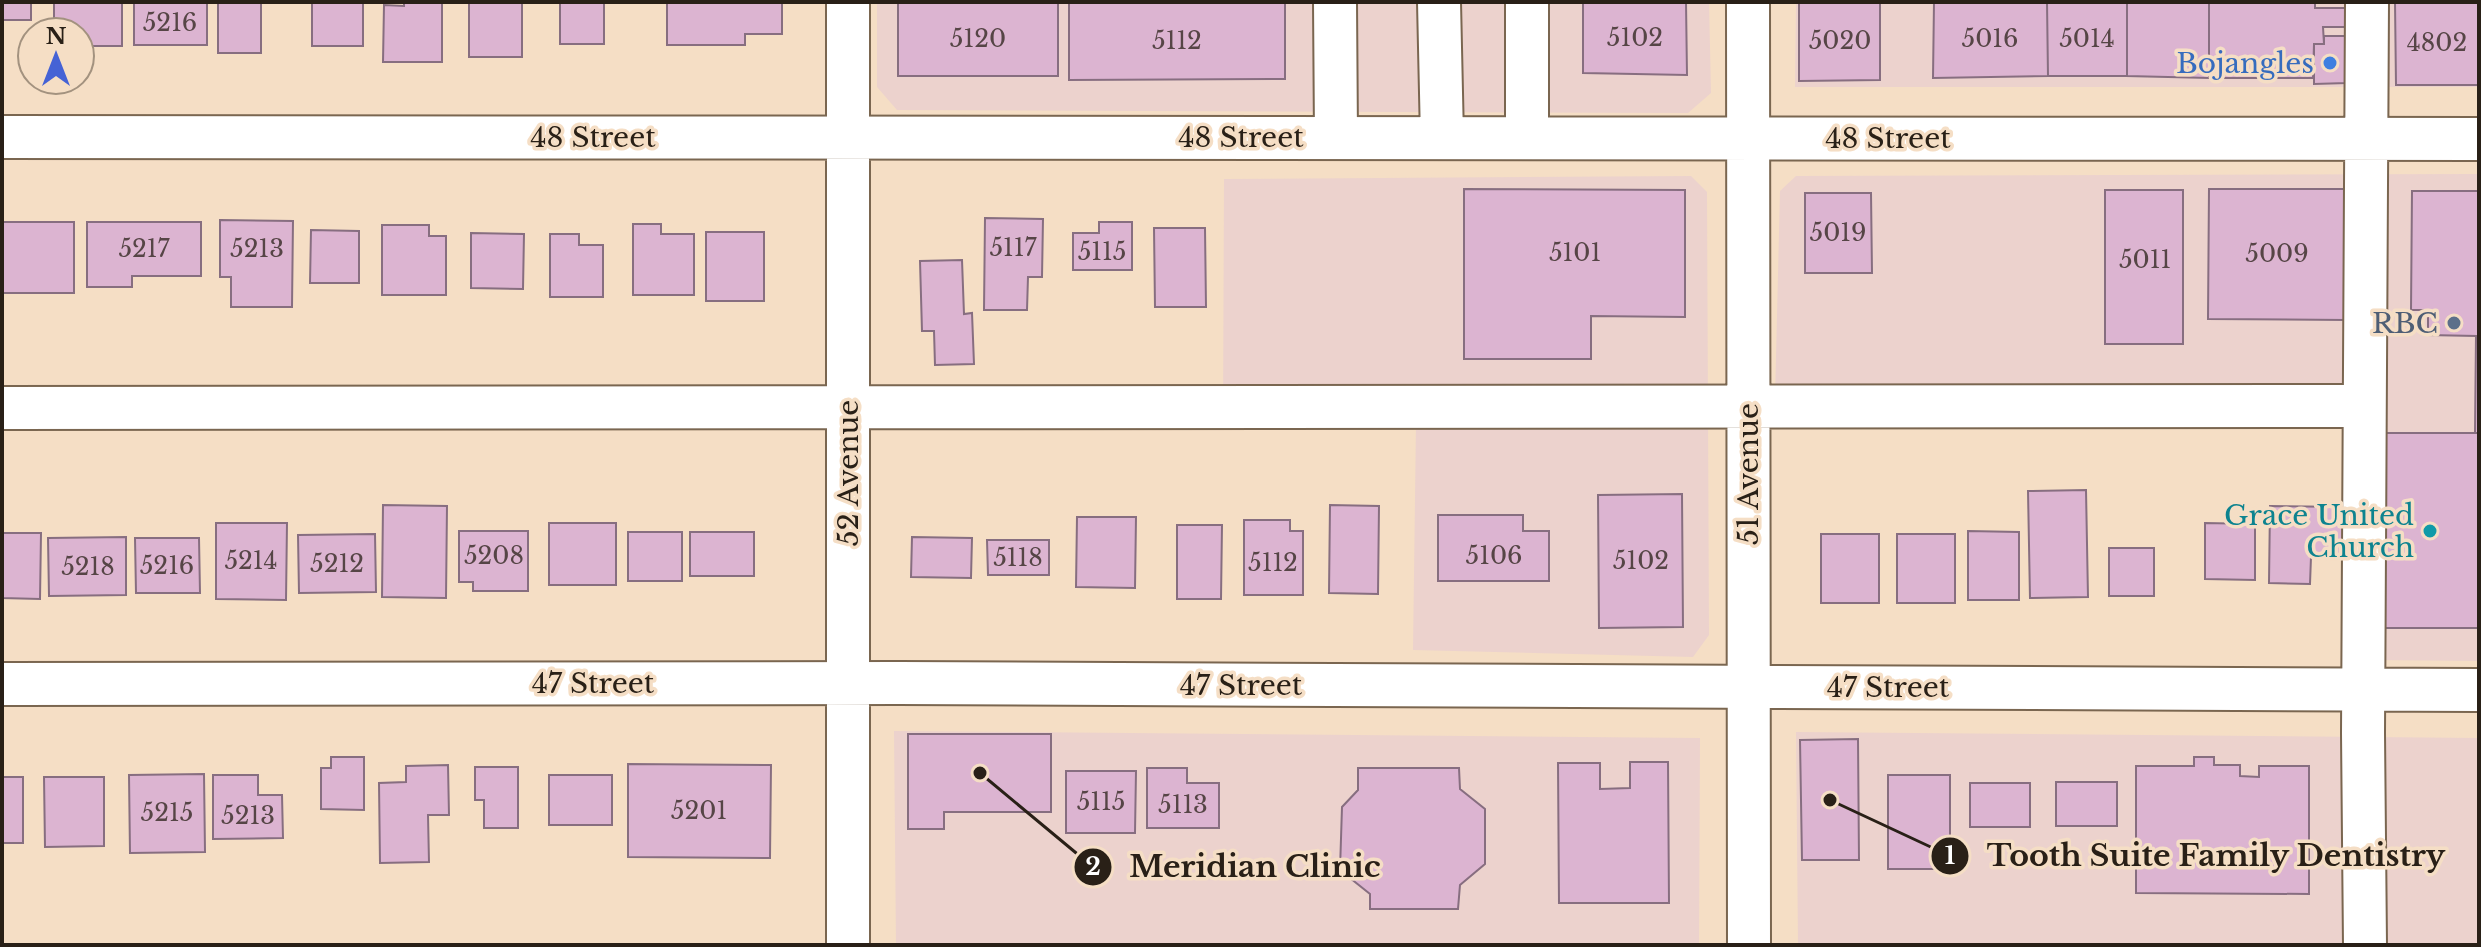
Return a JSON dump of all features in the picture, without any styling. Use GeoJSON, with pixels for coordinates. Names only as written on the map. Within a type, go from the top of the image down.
{"type":"FeatureCollection","features":[{"type":"Feature","properties":{"kind":"street","name":"52 Avenue"},"geometry":{"type":"LineString","coordinates":[[848,2],[848,945]]}},
{"type":"Feature","properties":{"kind":"street"},"geometry":{"type":"LineString","coordinates":[[1335,2],[1336,137]]}},
{"type":"Feature","properties":{"kind":"street"},"geometry":{"type":"LineString","coordinates":[[1439,2],[1442,138]]}},
{"type":"Feature","properties":{"kind":"street"},"geometry":{"type":"LineString","coordinates":[[1527,2],[1527,138]]}},
{"type":"Feature","properties":{"kind":"street","name":"51 Avenue"},"geometry":{"type":"LineString","coordinates":[[1748,2],[1749,945]]}},
{"type":"Feature","properties":{"kind":"street"},"geometry":{"type":"LineString","coordinates":[[2365,945],[2367,2]]}},
{"type":"Feature","properties":{"kind":"street","name":"48 Street"},"geometry":{"type":"LineString","coordinates":[[2,137],[2479,139]]}},
{"type":"Feature","properties":{"kind":"street"},"geometry":{"type":"LineString","coordinates":[[2,408],[2364,406]]}},
{"type":"Feature","properties":{"kind":"street","name":"47 Street"},"geometry":{"type":"LineString","coordinates":[[2,684],[849,683],[2479,690]]}},
{"type":"Feature","properties":{"kind":"shaded area"},"geometry":{"type":"Polygon","coordinates":[[[877,2],[1709,2],[1711,93],[1688,113],[897,110],[877,87],[877,2]]]}},
{"type":"Feature","properties":{"kind":"shaded area"},"geometry":{"type":"Polygon","coordinates":[[[1796,2],[2479,2],[2479,87],[1795,87],[1796,2]]]}},
{"type":"Feature","properties":{"kind":"shaded area"},"geometry":{"type":"Polygon","coordinates":[[[2479,174],[2479,661],[2371,660],[2370,395],[1775,399],[1780,191],[1796,176],[2479,174]]]}},
{"type":"Feature","properties":{"kind":"shaded area"},"geometry":{"type":"Polygon","coordinates":[[[1691,176],[1707,192],[1709,635],[1693,657],[1413,650],[1416,423],[1223,422],[1224,179],[1691,176]]]}},
{"type":"Feature","properties":{"kind":"shaded area"},"geometry":{"type":"Polygon","coordinates":[[[894,731],[1700,738],[1699,945],[896,945],[894,731]]]}},
{"type":"Feature","properties":{"kind":"shaded area"},"geometry":{"type":"Polygon","coordinates":[[[1796,732],[2479,738],[2479,945],[1798,945],[1796,732]]]}},
{"type":"Feature","properties":{"kind":"building"},"geometry":{"type":"Polygon","coordinates":[[[2,2],[31,2],[31,16],[2,20],[2,2]]]}},
{"type":"Feature","properties":{"kind":"building"},"geometry":{"type":"Polygon","coordinates":[[[54,2],[122,2],[122,46],[96,46],[96,16],[54,16],[54,2]]]}},
{"type":"Feature","properties":{"kind":"building"},"geometry":{"type":"Polygon","coordinates":[[[134,2],[207,2],[207,45],[134,45],[134,2]]]}},
{"type":"Feature","properties":{"kind":"building"},"geometry":{"type":"Polygon","coordinates":[[[218,2],[261,2],[261,53],[218,53],[218,2]]]}},
{"type":"Feature","properties":{"kind":"building"},"geometry":{"type":"Polygon","coordinates":[[[312,2],[363,2],[363,46],[312,46],[312,2]]]}},
{"type":"Feature","properties":{"kind":"building"},"geometry":{"type":"Polygon","coordinates":[[[404,2],[442,2],[442,62],[383,62],[384,5],[404,6],[404,2]]]}},
{"type":"Feature","properties":{"kind":"building"},"geometry":{"type":"Polygon","coordinates":[[[469,2],[522,2],[522,57],[469,57],[469,2]]]}},
{"type":"Feature","properties":{"kind":"building"},"geometry":{"type":"Polygon","coordinates":[[[560,2],[604,2],[604,44],[560,44],[560,2]]]}},
{"type":"Feature","properties":{"kind":"building"},"geometry":{"type":"Polygon","coordinates":[[[667,2],[782,2],[782,34],[745,34],[745,45],[667,45],[667,2]]]}},
{"type":"Feature","properties":{"kind":"building"},"geometry":{"type":"Polygon","coordinates":[[[898,2],[1058,2],[1058,76],[898,76],[898,2]]]}},
{"type":"Feature","properties":{"kind":"building"},"geometry":{"type":"Polygon","coordinates":[[[1069,2],[1285,2],[1285,79],[1069,80],[1069,2]]]}},
{"type":"Feature","properties":{"kind":"building"},"geometry":{"type":"Polygon","coordinates":[[[1583,2],[1686,2],[1687,75],[1583,73],[1583,2]]]}},
{"type":"Feature","properties":{"kind":"building"},"geometry":{"type":"Polygon","coordinates":[[[1799,2],[1880,2],[1880,80],[1799,81],[1799,2]]]}},
{"type":"Feature","properties":{"kind":"building"},"geometry":{"type":"Polygon","coordinates":[[[1934,2],[2047,2],[2048,76],[1933,78],[1934,2]]]}},
{"type":"Feature","properties":{"kind":"building"},"geometry":{"type":"Polygon","coordinates":[[[2047,2],[2127,2],[2127,76],[2048,76],[2047,2]]]}},
{"type":"Feature","properties":{"kind":"building"},"geometry":{"type":"Polygon","coordinates":[[[2127,2],[2209,2],[2209,78],[2127,76],[2127,2]]]}},
{"type":"Feature","properties":{"kind":"building"},"geometry":{"type":"Polygon","coordinates":[[[2209,2],[2315,2],[2315,8],[2347,8],[2347,27],[2323,27],[2324,44],[2314,44],[2313,78],[2209,78],[2209,2]]]}},
{"type":"Feature","properties":{"kind":"building"},"geometry":{"type":"Polygon","coordinates":[[[2395,2],[2479,2],[2479,85],[2396,85],[2395,2]]]}},
{"type":"Feature","properties":{"kind":"building","name":"Bojangles"},"geometry":{"type":"Polygon","coordinates":[[[2324,36],[2346,36],[2347,83],[2314,84],[2314,44],[2324,44],[2324,36]]]}},
{"type":"Feature","properties":{"kind":"building"},"geometry":{"type":"Polygon","coordinates":[[[1464,189],[1685,190],[1685,317],[1591,316],[1591,359],[1464,359],[1464,189]]]}},
{"type":"Feature","properties":{"kind":"building"},"geometry":{"type":"Polygon","coordinates":[[[2209,189],[2346,189],[2346,320],[2208,319],[2209,189]]]}},
{"type":"Feature","properties":{"kind":"building"},"geometry":{"type":"Polygon","coordinates":[[[2105,190],[2183,190],[2183,344],[2105,344],[2105,190]]]}},
{"type":"Feature","properties":{"kind":"building","name":"RBC"},"geometry":{"type":"Polygon","coordinates":[[[2412,191],[2479,191],[2479,433],[2475,433],[2476,336],[2428,335],[2428,310],[2411,310],[2412,191]]]}},
{"type":"Feature","properties":{"kind":"building"},"geometry":{"type":"Polygon","coordinates":[[[1805,193],[1871,193],[1872,273],[1805,273],[1805,193]]]}},
{"type":"Feature","properties":{"kind":"building"},"geometry":{"type":"Polygon","coordinates":[[[985,218],[1043,219],[1042,277],[1028,277],[1027,310],[984,310],[985,218]]]}},
{"type":"Feature","properties":{"kind":"building"},"geometry":{"type":"Polygon","coordinates":[[[220,220],[293,221],[292,307],[231,307],[231,277],[220,277],[220,220]]]}},
{"type":"Feature","properties":{"kind":"building"},"geometry":{"type":"Polygon","coordinates":[[[2,222],[74,222],[74,293],[2,293],[2,222]]]}},
{"type":"Feature","properties":{"kind":"building"},"geometry":{"type":"Polygon","coordinates":[[[87,222],[201,222],[201,276],[132,276],[132,287],[87,287],[87,222]]]}},
{"type":"Feature","properties":{"kind":"building"},"geometry":{"type":"Polygon","coordinates":[[[1099,222],[1132,222],[1132,270],[1073,270],[1073,233],[1099,233],[1099,222]]]}},
{"type":"Feature","properties":{"kind":"building"},"geometry":{"type":"Polygon","coordinates":[[[633,224],[661,224],[661,234],[694,234],[694,295],[633,295],[633,224]]]}},
{"type":"Feature","properties":{"kind":"building"},"geometry":{"type":"Polygon","coordinates":[[[382,225],[429,225],[429,236],[446,236],[446,295],[382,295],[382,225]]]}},
{"type":"Feature","properties":{"kind":"building"},"geometry":{"type":"Polygon","coordinates":[[[1154,228],[1205,228],[1206,307],[1155,307],[1154,228]]]}},
{"type":"Feature","properties":{"kind":"building"},"geometry":{"type":"Polygon","coordinates":[[[311,230],[359,231],[359,283],[310,283],[311,230]]]}},
{"type":"Feature","properties":{"kind":"building"},"geometry":{"type":"Polygon","coordinates":[[[706,232],[764,232],[764,301],[706,301],[706,232]]]}},
{"type":"Feature","properties":{"kind":"building"},"geometry":{"type":"Polygon","coordinates":[[[471,233],[524,234],[523,289],[471,288],[471,233]]]}},
{"type":"Feature","properties":{"kind":"building"},"geometry":{"type":"Polygon","coordinates":[[[550,234],[579,234],[579,245],[603,245],[603,297],[550,297],[550,234]]]}},
{"type":"Feature","properties":{"kind":"building"},"geometry":{"type":"Polygon","coordinates":[[[962,260],[964,314],[972,313],[974,364],[935,365],[934,331],[922,331],[920,261],[962,260]]]}},
{"type":"Feature","properties":{"kind":"building","name":"Grace United Church"},"geometry":{"type":"Polygon","coordinates":[[[2381,433],[2479,433],[2479,628],[2380,628],[2381,433]]]}},
{"type":"Feature","properties":{"kind":"building"},"geometry":{"type":"Polygon","coordinates":[[[2086,490],[2088,597],[2030,598],[2028,491],[2086,490]]]}},
{"type":"Feature","properties":{"kind":"building"},"geometry":{"type":"Polygon","coordinates":[[[1682,494],[1683,627],[1599,628],[1598,495],[1682,494]]]}},
{"type":"Feature","properties":{"kind":"building"},"geometry":{"type":"Polygon","coordinates":[[[383,505],[447,506],[446,598],[382,597],[383,505]]]}},
{"type":"Feature","properties":{"kind":"building"},"geometry":{"type":"Polygon","coordinates":[[[1330,505],[1379,506],[1378,594],[1329,593],[1330,505]]]}},
{"type":"Feature","properties":{"kind":"building"},"geometry":{"type":"Polygon","coordinates":[[[2270,506],[2346,507],[2346,558],[2311,557],[2310,584],[2269,583],[2270,506]]]}},
{"type":"Feature","properties":{"kind":"building"},"geometry":{"type":"Polygon","coordinates":[[[1438,515],[1523,515],[1523,531],[1549,531],[1549,581],[1438,581],[1438,515]]]}},
{"type":"Feature","properties":{"kind":"building"},"geometry":{"type":"Polygon","coordinates":[[[1077,517],[1136,517],[1135,588],[1076,587],[1077,517]]]}},
{"type":"Feature","properties":{"kind":"building"},"geometry":{"type":"Polygon","coordinates":[[[1244,520],[1290,520],[1290,531],[1303,531],[1303,595],[1244,595],[1244,520]]]}},
{"type":"Feature","properties":{"kind":"building"},"geometry":{"type":"Polygon","coordinates":[[[216,523],[287,523],[286,600],[216,599],[216,523]]]}},
{"type":"Feature","properties":{"kind":"building"},"geometry":{"type":"Polygon","coordinates":[[[549,523],[616,523],[616,585],[549,585],[549,523]]]}},
{"type":"Feature","properties":{"kind":"building"},"geometry":{"type":"Polygon","coordinates":[[[2205,523],[2255,524],[2255,580],[2205,579],[2205,523]]]}},
{"type":"Feature","properties":{"kind":"building"},"geometry":{"type":"Polygon","coordinates":[[[1177,525],[1222,525],[1221,599],[1177,599],[1177,525]]]}},
{"type":"Feature","properties":{"kind":"building"},"geometry":{"type":"Polygon","coordinates":[[[459,531],[528,531],[528,591],[473,591],[473,582],[459,582],[459,531]]]}},
{"type":"Feature","properties":{"kind":"building"},"geometry":{"type":"Polygon","coordinates":[[[1968,531],[2019,532],[2019,600],[1968,600],[1968,531]]]}},
{"type":"Feature","properties":{"kind":"building"},"geometry":{"type":"Polygon","coordinates":[[[628,532],[682,532],[682,581],[628,581],[628,532]]]}},
{"type":"Feature","properties":{"kind":"building"},"geometry":{"type":"Polygon","coordinates":[[[690,532],[754,532],[754,576],[690,576],[690,532]]]}},
{"type":"Feature","properties":{"kind":"building"},"geometry":{"type":"Polygon","coordinates":[[[2,533],[41,533],[40,599],[2,598],[2,533]]]}},
{"type":"Feature","properties":{"kind":"building"},"geometry":{"type":"Polygon","coordinates":[[[375,534],[376,592],[299,593],[298,535],[375,534]]]}},
{"type":"Feature","properties":{"kind":"building"},"geometry":{"type":"Polygon","coordinates":[[[1821,534],[1879,534],[1879,603],[1821,603],[1821,534]]]}},
{"type":"Feature","properties":{"kind":"building"},"geometry":{"type":"Polygon","coordinates":[[[1897,534],[1955,534],[1955,603],[1897,603],[1897,534]]]}},
{"type":"Feature","properties":{"kind":"building"},"geometry":{"type":"Polygon","coordinates":[[[126,537],[126,595],[49,596],[48,538],[126,537]]]}},
{"type":"Feature","properties":{"kind":"building"},"geometry":{"type":"Polygon","coordinates":[[[912,537],[972,538],[971,578],[911,577],[912,537]]]}},
{"type":"Feature","properties":{"kind":"building"},"geometry":{"type":"Polygon","coordinates":[[[135,538],[199,538],[200,593],[136,593],[135,538]]]}},
{"type":"Feature","properties":{"kind":"building"},"geometry":{"type":"Polygon","coordinates":[[[987,540],[1049,540],[1049,575],[988,575],[987,540]]]}},
{"type":"Feature","properties":{"kind":"building"},"geometry":{"type":"Polygon","coordinates":[[[2109,548],[2154,548],[2154,596],[2109,596],[2109,548]]]}},
{"type":"Feature","properties":{"kind":"building"},"geometry":{"type":"Polygon","coordinates":[[[908,734],[1051,734],[1051,812],[944,812],[944,829],[908,829],[908,734]]]}},
{"type":"Feature","properties":{"kind":"building"},"geometry":{"type":"Polygon","coordinates":[[[1858,739],[1859,860],[1802,860],[1800,740],[1858,739]]]}},
{"type":"Feature","properties":{"kind":"building"},"geometry":{"type":"Polygon","coordinates":[[[331,757],[364,757],[364,810],[321,809],[321,768],[331,768],[331,757]]]}},
{"type":"Feature","properties":{"kind":"building"},"geometry":{"type":"Polygon","coordinates":[[[2194,757],[2214,757],[2214,765],[2240,765],[2240,776],[2259,777],[2259,766],[2309,766],[2309,894],[2136,893],[2136,766],[2194,766],[2194,757]]]}},
{"type":"Feature","properties":{"kind":"building"},"geometry":{"type":"Polygon","coordinates":[[[1630,762],[1668,762],[1669,903],[1559,903],[1558,763],[1600,763],[1600,789],[1630,788],[1630,762]]]}},
{"type":"Feature","properties":{"kind":"building"},"geometry":{"type":"Polygon","coordinates":[[[628,764],[771,765],[770,858],[628,857],[628,764]]]}},
{"type":"Feature","properties":{"kind":"building"},"geometry":{"type":"Polygon","coordinates":[[[448,765],[449,815],[428,815],[429,862],[380,863],[379,783],[406,782],[406,766],[448,765]]]}},
{"type":"Feature","properties":{"kind":"building"},"geometry":{"type":"Polygon","coordinates":[[[475,767],[518,767],[518,828],[484,828],[484,800],[475,800],[475,767]]]}},
{"type":"Feature","properties":{"kind":"building"},"geometry":{"type":"Polygon","coordinates":[[[1147,768],[1187,768],[1187,783],[1219,783],[1219,828],[1147,828],[1147,768]]]}},
{"type":"Feature","properties":{"kind":"building"},"geometry":{"type":"Polygon","coordinates":[[[1358,768],[1459,768],[1460,789],[1485,809],[1485,864],[1460,885],[1458,909],[1370,909],[1370,894],[1340,870],[1342,807],[1358,790],[1358,768]]]}},
{"type":"Feature","properties":{"kind":"building"},"geometry":{"type":"Polygon","coordinates":[[[1066,771],[1136,771],[1135,833],[1066,833],[1066,771]]]}},
{"type":"Feature","properties":{"kind":"building"},"geometry":{"type":"Polygon","coordinates":[[[204,774],[205,852],[130,853],[129,775],[204,774]]]}},
{"type":"Feature","properties":{"kind":"building"},"geometry":{"type":"Polygon","coordinates":[[[213,775],[258,775],[258,795],[282,795],[283,838],[213,839],[213,775]]]}},
{"type":"Feature","properties":{"kind":"building"},"geometry":{"type":"Polygon","coordinates":[[[549,775],[612,775],[612,825],[549,825],[549,775]]]}},
{"type":"Feature","properties":{"kind":"building"},"geometry":{"type":"Polygon","coordinates":[[[1888,775],[1950,775],[1950,869],[1888,869],[1888,775]]]}},
{"type":"Feature","properties":{"kind":"building"},"geometry":{"type":"Polygon","coordinates":[[[2,777],[23,777],[23,843],[2,843],[2,777]]]}},
{"type":"Feature","properties":{"kind":"building"},"geometry":{"type":"Polygon","coordinates":[[[44,777],[104,777],[104,846],[45,847],[44,777]]]}},
{"type":"Feature","properties":{"kind":"building"},"geometry":{"type":"Polygon","coordinates":[[[2056,782],[2117,782],[2117,826],[2056,826],[2056,782]]]}},
{"type":"Feature","properties":{"kind":"building"},"geometry":{"type":"Polygon","coordinates":[[[1970,783],[2030,783],[2030,827],[1970,827],[1970,783]]]}},
{"type":"Feature","properties":{"kind":"place","name":"Bojangles"},"geometry":{"type":"Point","coordinates":[2330,63]}},
{"type":"Feature","properties":{"kind":"place","name":"RBC"},"geometry":{"type":"Point","coordinates":[2454,323]}},
{"type":"Feature","properties":{"kind":"place","name":"Grace United Church"},"geometry":{"type":"Point","coordinates":[2430,531]}},
{"type":"Feature","properties":{"kind":"place","name":"Meridian Clinic"},"geometry":{"type":"Point","coordinates":[980,773]}},
{"type":"Feature","properties":{"kind":"place","name":"Tooth Suite Family Dentistry"},"geometry":{"type":"Point","coordinates":[1830,800]}}]}
